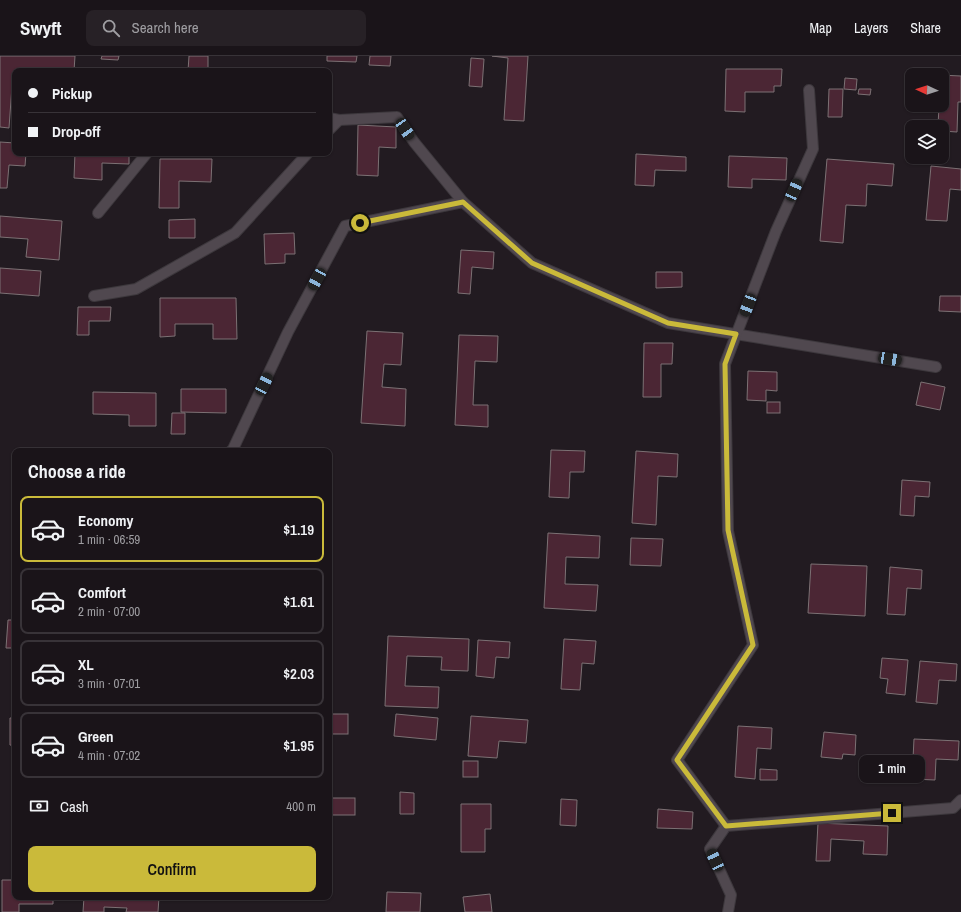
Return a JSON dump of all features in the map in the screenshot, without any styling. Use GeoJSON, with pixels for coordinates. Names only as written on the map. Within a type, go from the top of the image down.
{"type":"FeatureCollection","features":[{"type":"Feature","properties":{"kind":"street"},"geometry":{"type":"LineString","coordinates":[[726,826],[677,760],[753,645],[728,530],[725,364],[776,231],[813,149],[809,90]]}},
{"type":"Feature","properties":{"kind":"street"},"geometry":{"type":"LineString","coordinates":[[334,119],[397,117],[414,142],[463,202],[532,263],[668,323],[936,367]]}},
{"type":"Feature","properties":{"kind":"street"},"geometry":{"type":"LineString","coordinates":[[98,213],[145,156]]}},
{"type":"Feature","properties":{"kind":"street"},"geometry":{"type":"LineString","coordinates":[[94,296],[136,289],[235,233],[305,156]]}},
{"type":"Feature","properties":{"kind":"street"},"geometry":{"type":"LineString","coordinates":[[233,448],[288,332],[345,226],[463,202]]}},
{"type":"Feature","properties":{"kind":"street"},"geometry":{"type":"LineString","coordinates":[[726,826],[953,808],[961,800]]}},
{"type":"Feature","properties":{"kind":"street"},"geometry":{"type":"LineString","coordinates":[[726,826],[710,849],[731,895],[728,912]]}},
{"type":"Feature","properties":{"kind":"building"},"geometry":{"type":"Polygon","coordinates":[[[0,56],[75,56],[74,68],[12,68],[9,128],[0,127],[0,56]]]}},
{"type":"Feature","properties":{"kind":"building"},"geometry":{"type":"Polygon","coordinates":[[[102,56],[119,56],[118,60],[101,59],[102,56]]]}},
{"type":"Feature","properties":{"kind":"building"},"geometry":{"type":"Polygon","coordinates":[[[189,56],[208,56],[208,68],[188,68],[189,56]]]}},
{"type":"Feature","properties":{"kind":"building"},"geometry":{"type":"Polygon","coordinates":[[[327,56],[357,56],[356,62],[327,61],[327,56]]]}},
{"type":"Feature","properties":{"kind":"building"},"geometry":{"type":"Polygon","coordinates":[[[370,56],[391,56],[390,66],[369,65],[370,56]]]}},
{"type":"Feature","properties":{"kind":"building"},"geometry":{"type":"Polygon","coordinates":[[[492,56],[528,56],[524,121],[504,120],[508,58],[492,56]]]}},
{"type":"Feature","properties":{"kind":"building"},"geometry":{"type":"Polygon","coordinates":[[[471,58],[484,59],[482,87],[469,86],[471,58]]]}},
{"type":"Feature","properties":{"kind":"building"},"geometry":{"type":"Polygon","coordinates":[[[726,69],[782,69],[781,86],[774,86],[774,92],[745,92],[745,112],[725,111],[726,69]]]}},
{"type":"Feature","properties":{"kind":"building"},"geometry":{"type":"Polygon","coordinates":[[[949,75],[961,76],[961,102],[958,102],[957,132],[949,131],[949,120],[938,120],[939,112],[949,112],[949,75]]]}},
{"type":"Feature","properties":{"kind":"building"},"geometry":{"type":"Polygon","coordinates":[[[845,78],[857,79],[856,90],[844,89],[845,78]]]}},
{"type":"Feature","properties":{"kind":"building"},"geometry":{"type":"Polygon","coordinates":[[[829,89],[843,89],[842,117],[828,117],[829,89]]]}},
{"type":"Feature","properties":{"kind":"building"},"geometry":{"type":"Polygon","coordinates":[[[859,89],[871,89],[870,95],[858,94],[859,89]]]}},
{"type":"Feature","properties":{"kind":"building"},"geometry":{"type":"Polygon","coordinates":[[[358,125],[396,127],[396,148],[379,147],[378,176],[357,175],[358,125]]]}},
{"type":"Feature","properties":{"kind":"building"},"geometry":{"type":"Polygon","coordinates":[[[0,142],[12,143],[12,156],[26,156],[25,166],[9,165],[7,188],[0,188],[0,142]]]}},
{"type":"Feature","properties":{"kind":"building"},"geometry":{"type":"Polygon","coordinates":[[[636,154],[686,157],[686,171],[655,170],[654,186],[635,185],[636,154]]]}},
{"type":"Feature","properties":{"kind":"building"},"geometry":{"type":"Polygon","coordinates":[[[75,156],[129,156],[129,164],[102,163],[102,180],[74,178],[75,156]]]}},
{"type":"Feature","properties":{"kind":"building"},"geometry":{"type":"Polygon","coordinates":[[[729,156],[787,158],[786,180],[752,179],[752,188],[728,187],[729,156]]]}},
{"type":"Feature","properties":{"kind":"building"},"geometry":{"type":"Polygon","coordinates":[[[160,159],[212,159],[211,182],[179,181],[179,208],[159,208],[160,159]]]}},
{"type":"Feature","properties":{"kind":"building"},"geometry":{"type":"Polygon","coordinates":[[[827,159],[894,164],[892,186],[867,184],[866,206],[846,205],[843,243],[820,241],[827,159]]]}},
{"type":"Feature","properties":{"kind":"building"},"geometry":{"type":"Polygon","coordinates":[[[931,166],[961,169],[961,190],[950,189],[947,221],[926,220],[931,166]]]}},
{"type":"Feature","properties":{"kind":"building"},"geometry":{"type":"Polygon","coordinates":[[[0,216],[62,221],[59,260],[26,257],[28,239],[0,237],[0,216]]]}},
{"type":"Feature","properties":{"kind":"building"},"geometry":{"type":"Polygon","coordinates":[[[195,219],[195,238],[169,238],[169,220],[195,219]]]}},
{"type":"Feature","properties":{"kind":"building"},"geometry":{"type":"Polygon","coordinates":[[[294,233],[295,254],[285,254],[285,263],[265,264],[264,234],[294,233]]]}},
{"type":"Feature","properties":{"kind":"building"},"geometry":{"type":"Polygon","coordinates":[[[461,250],[494,252],[493,269],[472,267],[470,294],[458,293],[461,250]]]}},
{"type":"Feature","properties":{"kind":"building"},"geometry":{"type":"Polygon","coordinates":[[[0,268],[41,271],[39,296],[0,293],[0,268]]]}},
{"type":"Feature","properties":{"kind":"building"},"geometry":{"type":"Polygon","coordinates":[[[656,272],[682,272],[682,287],[656,288],[656,272]]]}},
{"type":"Feature","properties":{"kind":"building"},"geometry":{"type":"Polygon","coordinates":[[[940,296],[961,296],[961,312],[939,311],[940,296]]]}},
{"type":"Feature","properties":{"kind":"building"},"geometry":{"type":"Polygon","coordinates":[[[160,298],[236,298],[237,339],[213,339],[213,324],[175,324],[175,336],[160,337],[160,298]]]}},
{"type":"Feature","properties":{"kind":"building"},"geometry":{"type":"Polygon","coordinates":[[[78,307],[111,307],[110,321],[89,321],[89,335],[77,335],[78,307]]]}},
{"type":"Feature","properties":{"kind":"building"},"geometry":{"type":"Polygon","coordinates":[[[367,331],[403,333],[401,365],[384,364],[382,387],[406,389],[405,426],[361,423],[367,331]]]}},
{"type":"Feature","properties":{"kind":"building"},"geometry":{"type":"Polygon","coordinates":[[[459,335],[498,336],[497,362],[475,361],[473,405],[488,405],[488,427],[455,425],[459,335]]]}},
{"type":"Feature","properties":{"kind":"building"},"geometry":{"type":"Polygon","coordinates":[[[644,343],[673,343],[672,364],[661,364],[661,397],[643,397],[644,343]]]}},
{"type":"Feature","properties":{"kind":"building"},"geometry":{"type":"Polygon","coordinates":[[[748,371],[777,372],[777,391],[766,390],[766,401],[747,400],[748,371]]]}},
{"type":"Feature","properties":{"kind":"building"},"geometry":{"type":"Polygon","coordinates":[[[921,382],[945,387],[940,410],[916,405],[921,382]]]}},
{"type":"Feature","properties":{"kind":"building"},"geometry":{"type":"Polygon","coordinates":[[[181,389],[226,389],[226,413],[181,412],[181,389]]]}},
{"type":"Feature","properties":{"kind":"building"},"geometry":{"type":"Polygon","coordinates":[[[93,392],[156,393],[156,426],[129,426],[129,415],[93,414],[93,392]]]}},
{"type":"Feature","properties":{"kind":"building"},"geometry":{"type":"Polygon","coordinates":[[[767,402],[780,402],[780,413],[767,413],[767,402]]]}},
{"type":"Feature","properties":{"kind":"building"},"geometry":{"type":"Polygon","coordinates":[[[172,413],[185,413],[185,434],[171,434],[172,413]]]}},
{"type":"Feature","properties":{"kind":"building"},"geometry":{"type":"Polygon","coordinates":[[[551,450],[585,451],[584,472],[570,472],[569,498],[549,497],[551,450]]]}},
{"type":"Feature","properties":{"kind":"building"},"geometry":{"type":"Polygon","coordinates":[[[636,451],[678,454],[677,477],[658,476],[656,525],[632,523],[636,451]]]}},
{"type":"Feature","properties":{"kind":"building"},"geometry":{"type":"Polygon","coordinates":[[[902,480],[930,482],[929,497],[915,496],[914,516],[900,515],[902,480]]]}},
{"type":"Feature","properties":{"kind":"building"},"geometry":{"type":"Polygon","coordinates":[[[548,533],[600,536],[599,558],[566,557],[565,584],[598,585],[596,611],[544,608],[548,533]]]}},
{"type":"Feature","properties":{"kind":"building"},"geometry":{"type":"Polygon","coordinates":[[[631,538],[663,539],[661,566],[630,565],[631,538]]]}},
{"type":"Feature","properties":{"kind":"building"},"geometry":{"type":"Polygon","coordinates":[[[811,564],[867,566],[865,616],[808,613],[811,564]]]}},
{"type":"Feature","properties":{"kind":"building"},"geometry":{"type":"Polygon","coordinates":[[[890,567],[922,570],[921,589],[907,588],[905,615],[887,614],[890,567]]]}},
{"type":"Feature","properties":{"kind":"building"},"geometry":{"type":"Polygon","coordinates":[[[8,620],[12,620],[12,648],[6,648],[8,620]]]}},
{"type":"Feature","properties":{"kind":"building"},"geometry":{"type":"Polygon","coordinates":[[[388,636],[469,639],[468,671],[441,670],[442,657],[407,656],[405,686],[439,687],[438,708],[385,706],[388,636]]]}},
{"type":"Feature","properties":{"kind":"building"},"geometry":{"type":"Polygon","coordinates":[[[564,639],[596,641],[594,664],[582,663],[580,690],[561,689],[564,639]]]}},
{"type":"Feature","properties":{"kind":"building"},"geometry":{"type":"Polygon","coordinates":[[[478,640],[510,642],[509,658],[496,657],[494,678],[476,676],[478,640]]]}},
{"type":"Feature","properties":{"kind":"building"},"geometry":{"type":"Polygon","coordinates":[[[882,658],[908,660],[905,695],[886,693],[888,679],[880,678],[882,658]]]}},
{"type":"Feature","properties":{"kind":"building"},"geometry":{"type":"Polygon","coordinates":[[[920,661],[957,664],[956,681],[939,680],[937,704],[916,702],[920,661]]]}},
{"type":"Feature","properties":{"kind":"building"},"geometry":{"type":"Polygon","coordinates":[[[332,714],[348,714],[348,734],[332,734],[332,714]]]}},
{"type":"Feature","properties":{"kind":"building"},"geometry":{"type":"Polygon","coordinates":[[[396,714],[438,718],[436,740],[394,736],[396,714]]]}},
{"type":"Feature","properties":{"kind":"building"},"geometry":{"type":"Polygon","coordinates":[[[471,716],[528,720],[526,743],[499,741],[497,758],[468,756],[471,716]]]}},
{"type":"Feature","properties":{"kind":"building"},"geometry":{"type":"Polygon","coordinates":[[[10,718],[12,718],[12,745],[10,745],[10,718]]]}},
{"type":"Feature","properties":{"kind":"building"},"geometry":{"type":"Polygon","coordinates":[[[738,726],[772,728],[771,749],[757,748],[755,779],[735,777],[738,726]]]}},
{"type":"Feature","properties":{"kind":"building"},"geometry":{"type":"Polygon","coordinates":[[[824,732],[856,735],[855,755],[843,754],[842,759],[821,757],[824,732]]]}},
{"type":"Feature","properties":{"kind":"building"},"geometry":{"type":"Polygon","coordinates":[[[914,739],[959,741],[958,760],[936,759],[935,780],[912,779],[914,739]]]}},
{"type":"Feature","properties":{"kind":"building"},"geometry":{"type":"Polygon","coordinates":[[[463,761],[478,761],[478,777],[463,777],[463,761]]]}},
{"type":"Feature","properties":{"kind":"building"},"geometry":{"type":"Polygon","coordinates":[[[760,769],[777,770],[777,780],[760,780],[760,769]]]}},
{"type":"Feature","properties":{"kind":"building"},"geometry":{"type":"Polygon","coordinates":[[[400,792],[414,793],[414,814],[400,814],[400,792]]]}},
{"type":"Feature","properties":{"kind":"building"},"geometry":{"type":"Polygon","coordinates":[[[332,798],[355,798],[355,815],[332,815],[332,798]]]}},
{"type":"Feature","properties":{"kind":"building"},"geometry":{"type":"Polygon","coordinates":[[[561,799],[577,800],[576,826],[560,825],[561,799]]]}},
{"type":"Feature","properties":{"kind":"building"},"geometry":{"type":"Polygon","coordinates":[[[461,804],[491,804],[491,829],[485,829],[485,852],[461,852],[461,804]]]}},
{"type":"Feature","properties":{"kind":"building"},"geometry":{"type":"Polygon","coordinates":[[[658,809],[693,812],[692,829],[657,828],[658,809]]]}},
{"type":"Feature","properties":{"kind":"building"},"geometry":{"type":"Polygon","coordinates":[[[818,823],[888,826],[887,855],[863,854],[864,841],[831,839],[830,861],[816,861],[818,823]]]}},
{"type":"Feature","properties":{"kind":"building"},"geometry":{"type":"Polygon","coordinates":[[[2,880],[12,880],[12,900],[53,900],[53,904],[19,904],[19,912],[2,912],[2,880]]]}},
{"type":"Feature","properties":{"kind":"building"},"geometry":{"type":"Polygon","coordinates":[[[387,892],[421,893],[420,912],[386,912],[387,892]]]}},
{"type":"Feature","properties":{"kind":"building"},"geometry":{"type":"Polygon","coordinates":[[[490,894],[492,912],[465,912],[463,897],[490,894]]]}},
{"type":"Feature","properties":{"kind":"building"},"geometry":{"type":"Polygon","coordinates":[[[84,900],[159,900],[158,912],[126,912],[127,908],[104,907],[104,912],[83,912],[84,900]]]}},
{"type":"Feature","properties":{"kind":"route"},"geometry":{"type":"LineString","coordinates":[[360,223],[463,202],[532,263],[668,323],[736,334],[725,364],[728,530],[753,645],[677,760],[726,826],[892,813]]}}]}
